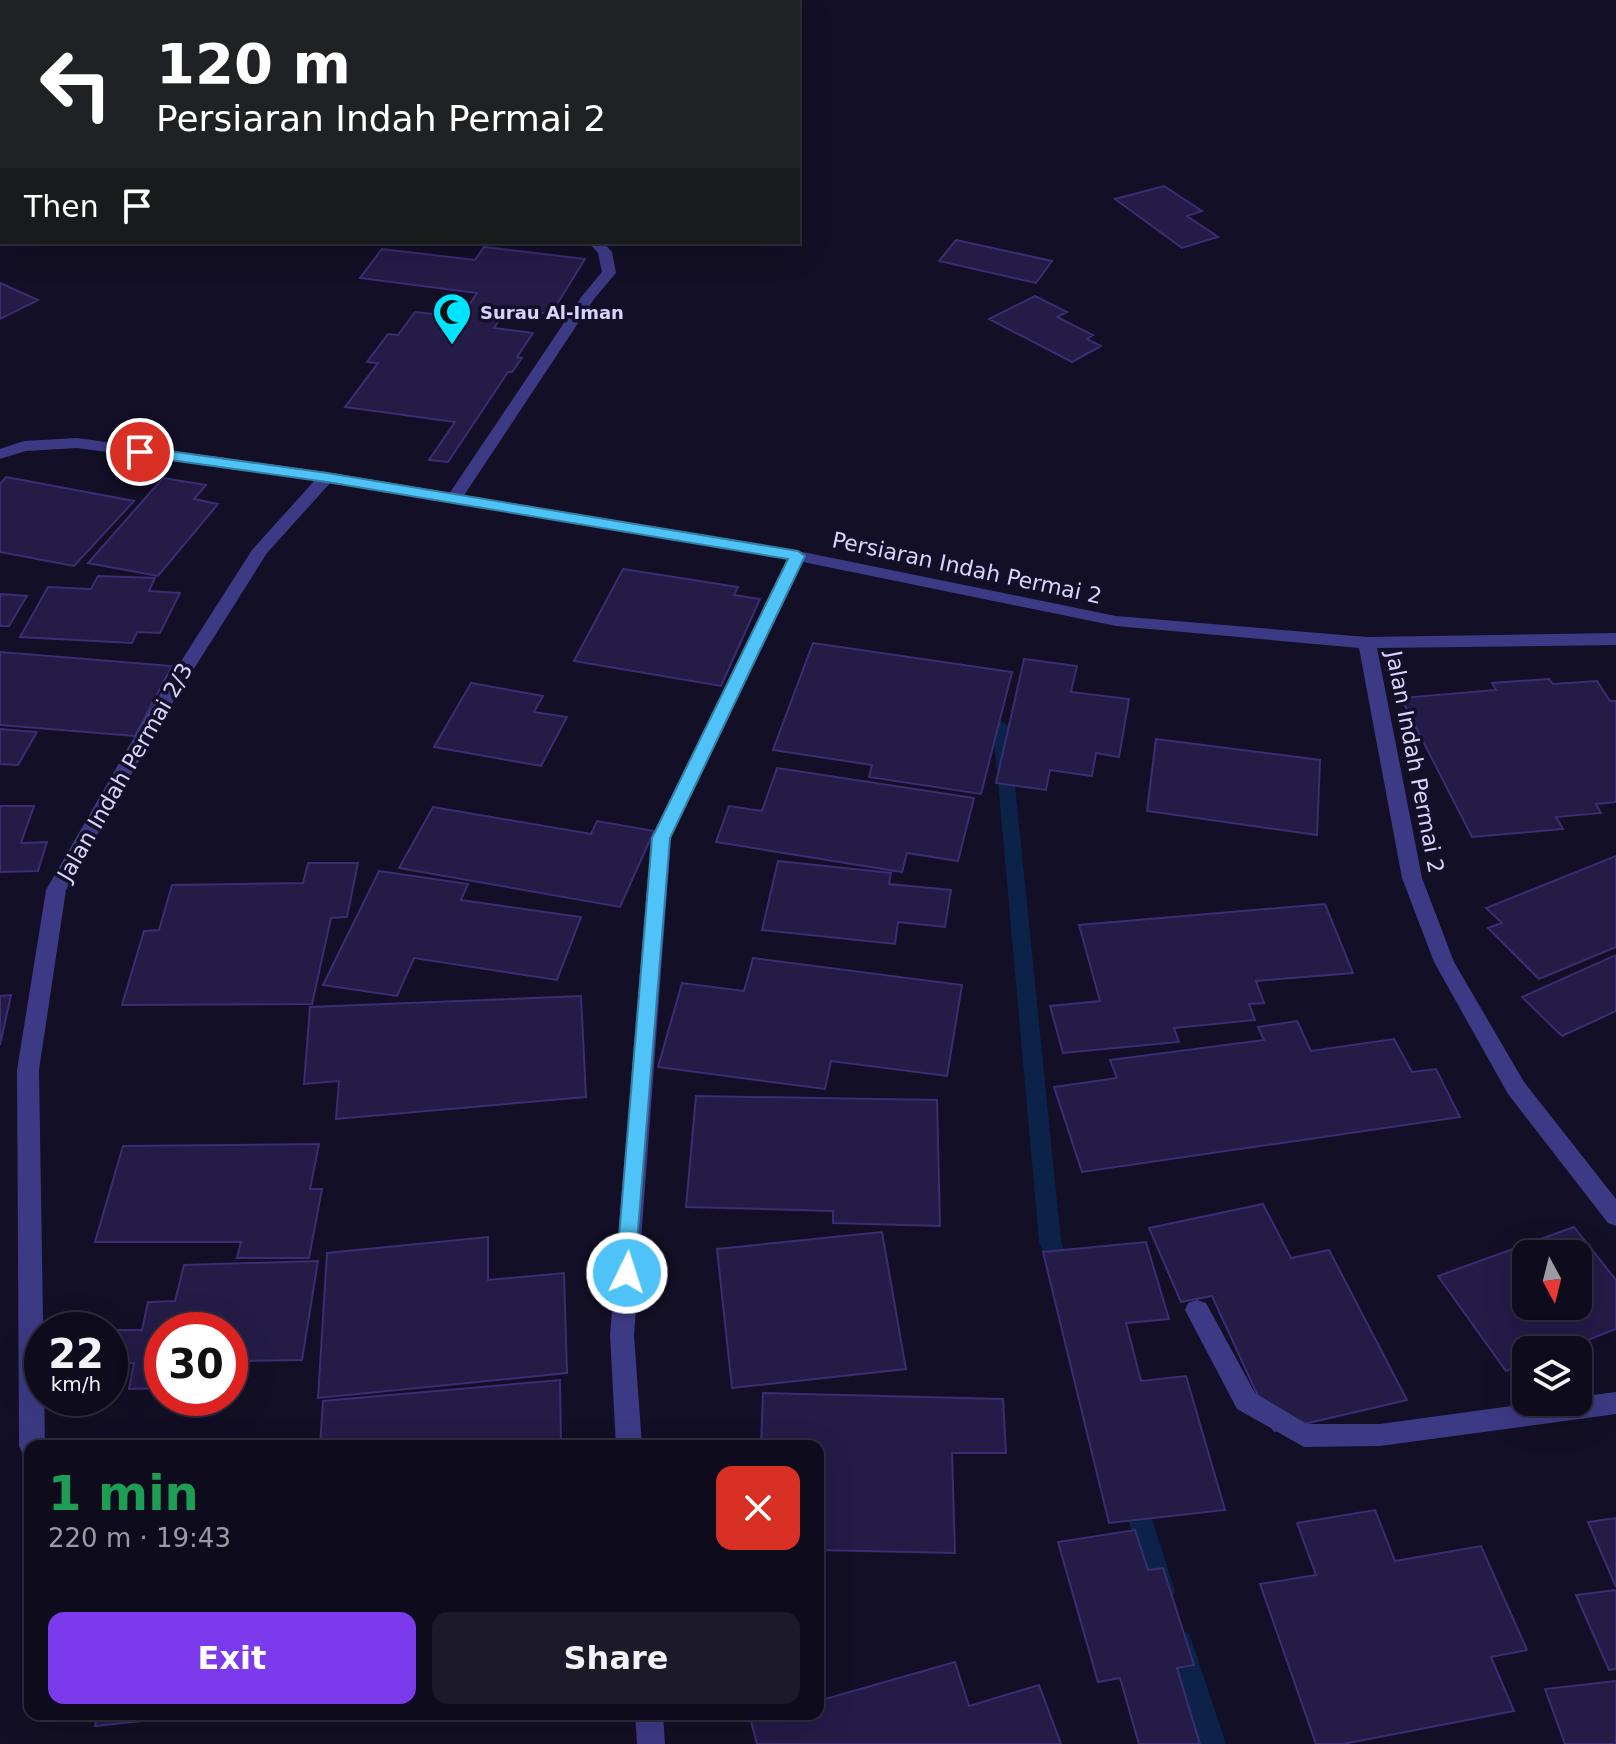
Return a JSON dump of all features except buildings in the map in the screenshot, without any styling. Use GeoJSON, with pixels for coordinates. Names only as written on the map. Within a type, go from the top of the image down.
{"type":"FeatureCollection","features":[{"type":"Feature","properties":{"kind":"street"},"geometry":{"type":"LineString","coordinates":[[453,500],[589,296],[609,273],[605,252],[597,244]]}},
{"type":"Feature","properties":{"kind":"street","name":"Persiaran Indah Permai 2"},"geometry":{"type":"LineString","coordinates":[[0,454],[24,446],[77,443],[327,477],[798,556],[1116,621],[1367,643],[1616,639]]}},
{"type":"Feature","properties":{"kind":"street","name":"Jalan Indah Permai 2/3"},"geometry":{"type":"LineString","coordinates":[[32,1440],[28,1070],[56,890],[157,713],[260,550],[327,477]]}},
{"type":"Feature","properties":{"kind":"street"},"geometry":{"type":"LineString","coordinates":[[629,1440],[622,1335],[661,838],[798,556]]}},
{"type":"Feature","properties":{"kind":"street","name":"Jalan Indah Permai 2"},"geometry":{"type":"LineString","coordinates":[[1367,643],[1412,878],[1444,962],[1516,1088],[1616,1216]]}},
{"type":"Feature","properties":{"kind":"street"},"geometry":{"type":"LineString","coordinates":[[1197,1310],[1246,1401],[1304,1436],[1380,1435],[1616,1403]]}},
{"type":"Feature","properties":{"kind":"street"},"geometry":{"type":"LineString","coordinates":[[649,1720],[651,1744]]}},
{"type":"Feature","properties":{"kind":"waterway"},"geometry":{"type":"LineString","coordinates":[[1001,726],[1050,1241],[1060,1272]]}},
{"type":"Feature","properties":{"kind":"waterway"},"geometry":{"type":"LineString","coordinates":[[1133,1498],[1163,1591]]}},
{"type":"Feature","properties":{"kind":"waterway"},"geometry":{"type":"LineString","coordinates":[[1180,1642],[1213,1744]]}},
{"type":"Feature","properties":{"kind":"place","name":"Surau Al-Iman"},"geometry":{"type":"Point","coordinates":[452,346]}},
{"type":"Feature","properties":{"kind":"route"},"geometry":{"type":"LineString","coordinates":[[140,452],[327,477],[413,494],[798,556],[661,838],[627,1273]]}}]}
